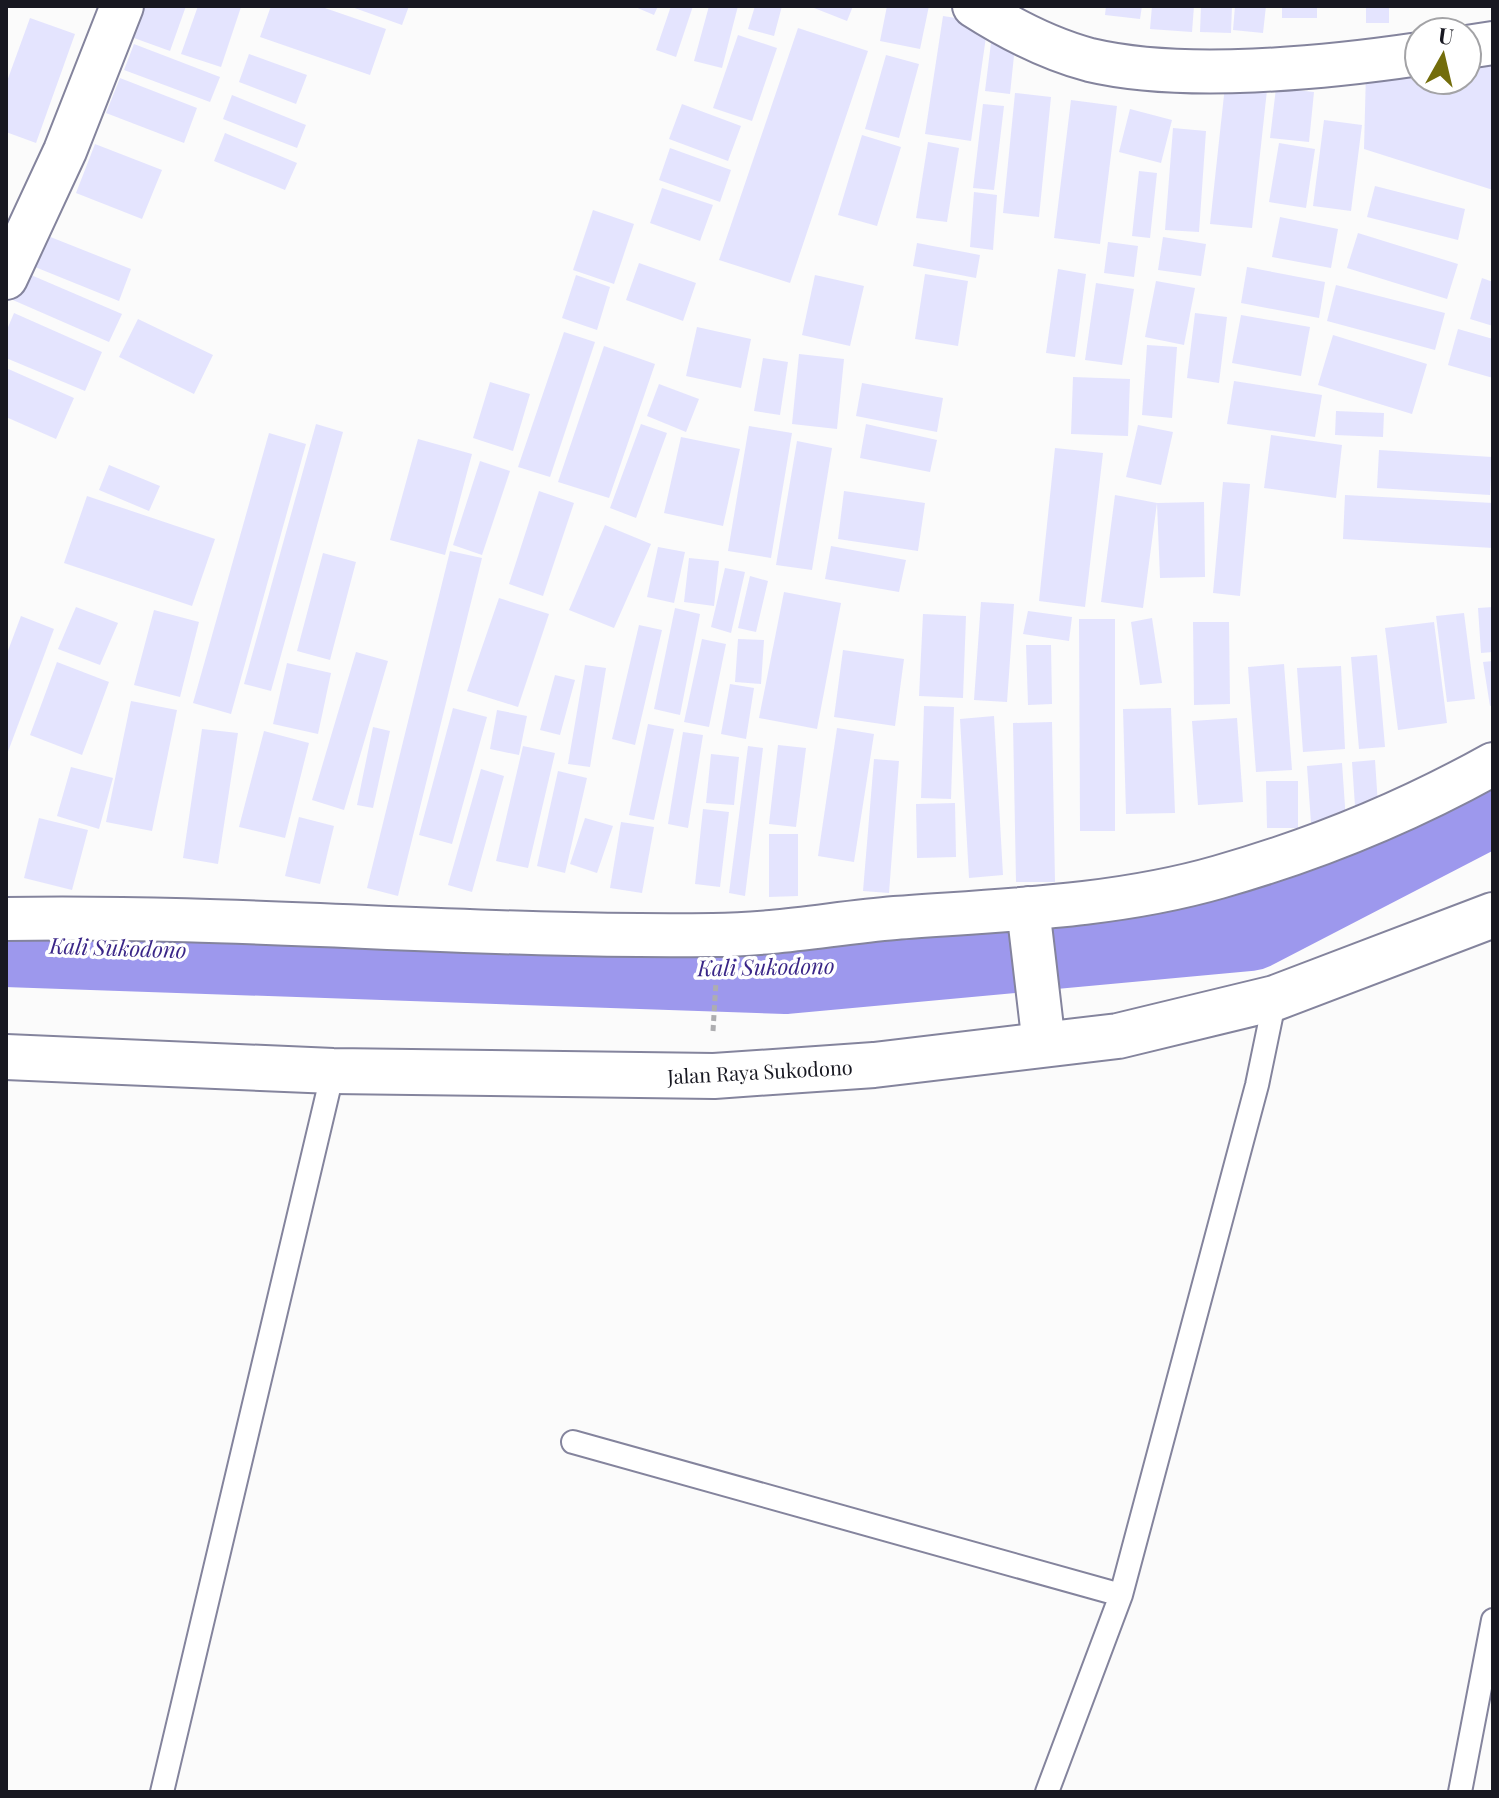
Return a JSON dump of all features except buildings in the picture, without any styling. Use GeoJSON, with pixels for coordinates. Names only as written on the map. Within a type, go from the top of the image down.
{"type":"FeatureCollection","features":[{"type":"Feature","properties":{"kind":"main road","name":"Jalan Raya Sukodono"},"geometry":{"type":"LineString","coordinates":[[6,1057],[333,1071],[714,1076],[874,1065],[1043,1031],[1118,1036],[1275,998],[1493,915]]}},
{"type":"Feature","properties":{"kind":"street"},"geometry":{"type":"LineString","coordinates":[[6,278],[65,151],[122,6]]}},
{"type":"Feature","properties":{"kind":"street"},"geometry":{"type":"LineString","coordinates":[[974,6],[1015,32],[1089,59],[1152,70],[1333,64],[1403,56]]}},
{"type":"Feature","properties":{"kind":"street"},"geometry":{"type":"LineString","coordinates":[[6,919],[107,918],[496,934],[719,935],[1029,917],[1103,899],[1217,878],[1341,836],[1435,796],[1493,764]]}},
{"type":"Feature","properties":{"kind":"street"},"geometry":{"type":"LineString","coordinates":[[1029,917],[1043,1031]]}},
{"type":"Feature","properties":{"kind":"lane"},"geometry":{"type":"LineString","coordinates":[[1047,1792],[1121,1595],[1257,1085],[1275,998]]}},
{"type":"Feature","properties":{"kind":"lane"},"geometry":{"type":"LineString","coordinates":[[162,1792],[333,1071]]}},
{"type":"Feature","properties":{"kind":"lane"},"geometry":{"type":"LineString","coordinates":[[573,1442],[1121,1595]]}},
{"type":"Feature","properties":{"kind":"lane"},"geometry":{"type":"LineString","coordinates":[[1460,1792],[1493,1620]]}},
{"type":"Feature","properties":{"kind":"path"},"geometry":{"type":"LineString","coordinates":[[712,1035],[716,977]]}},
{"type":"Feature","properties":{"kind":"waterway","name":"Kali Sukodono"},"geometry":{"type":"LineString","coordinates":[[6,943],[786,970],[1250,927],[1493,801]]}}]}
